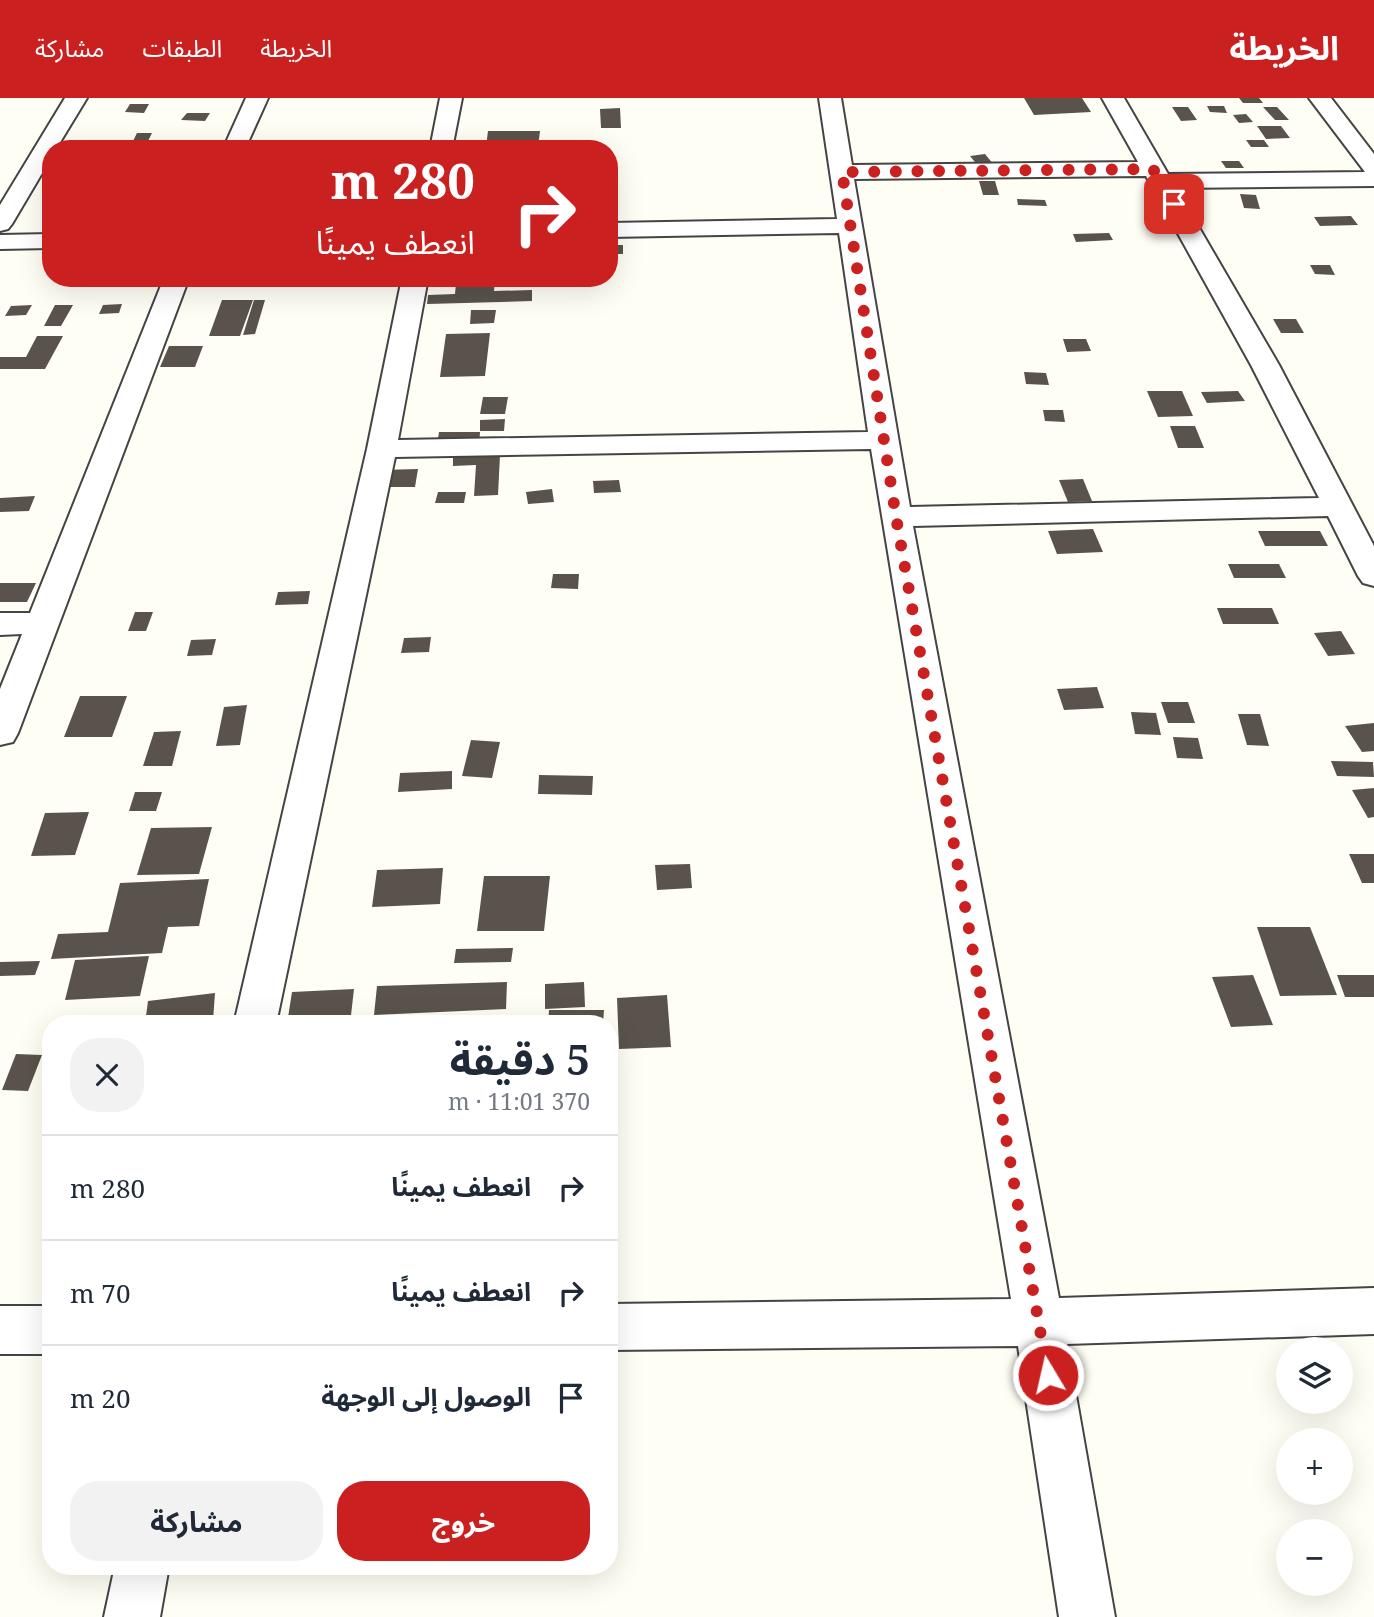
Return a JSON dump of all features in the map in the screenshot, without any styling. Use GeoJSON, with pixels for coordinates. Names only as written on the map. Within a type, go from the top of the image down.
{"type":"FeatureCollection","features":[{"type":"Feature","properties":{"kind":"street"},"geometry":{"type":"LineString","coordinates":[[51,140],[76,98]]}},
{"type":"Feature","properties":{"kind":"street"},"geometry":{"type":"LineString","coordinates":[[238,140],[257,98]]}},
{"type":"Feature","properties":{"kind":"street"},"geometry":{"type":"LineString","coordinates":[[442,140],[451,98]]}},
{"type":"Feature","properties":{"kind":"street"},"geometry":{"type":"LineString","coordinates":[[830,98],[896,517],[1039,1322],[1087,1617]]}},
{"type":"Feature","properties":{"kind":"street"},"geometry":{"type":"LineString","coordinates":[[1113,98],[1265,365],[1374,576]]}},
{"type":"Feature","properties":{"kind":"street"},"geometry":{"type":"LineString","coordinates":[[1320,98],[1374,169]]}},
{"type":"Feature","properties":{"kind":"street"},"geometry":{"type":"LineString","coordinates":[[0,224],[42,154]]}},
{"type":"Feature","properties":{"kind":"street"},"geometry":{"type":"LineString","coordinates":[[842,172],[1374,179]]}},
{"type":"Feature","properties":{"kind":"street"},"geometry":{"type":"LineString","coordinates":[[618,230],[850,226]]}},
{"type":"Feature","properties":{"kind":"street"},"geometry":{"type":"LineString","coordinates":[[0,242],[42,241]]}},
{"type":"Feature","properties":{"kind":"street"},"geometry":{"type":"LineString","coordinates":[[0,733],[174,287]]}},
{"type":"Feature","properties":{"kind":"street"},"geometry":{"type":"LineString","coordinates":[[257,1015],[382,449],[413,287]]}},
{"type":"Feature","properties":{"kind":"street"},"geometry":{"type":"LineString","coordinates":[[382,449],[884,440]]}},
{"type":"Feature","properties":{"kind":"street"},"geometry":{"type":"LineString","coordinates":[[896,517],[1338,507]]}},
{"type":"Feature","properties":{"kind":"street"},"geometry":{"type":"LineString","coordinates":[[0,624],[43,623]]}},
{"type":"Feature","properties":{"kind":"street"},"geometry":{"type":"LineString","coordinates":[[618,1327],[1039,1322],[1374,1311]]}},
{"type":"Feature","properties":{"kind":"street"},"geometry":{"type":"LineString","coordinates":[[0,1330],[42,1330]]}},
{"type":"Feature","properties":{"kind":"street"},"geometry":{"type":"LineString","coordinates":[[132,1617],[140,1575]]}},
{"type":"Feature","properties":{"kind":"building"},"geometry":{"type":"Polygon","coordinates":[[[1024,98],[1082,98],[1091,112],[1034,115],[1024,98]]]}},
{"type":"Feature","properties":{"kind":"building"},"geometry":{"type":"Polygon","coordinates":[[[1239,98],[1259,98],[1263,103],[1243,103],[1239,98]]]}},
{"type":"Feature","properties":{"kind":"building"},"geometry":{"type":"Polygon","coordinates":[[[130,104],[149,104],[144,113],[125,112],[130,104]]]}},
{"type":"Feature","properties":{"kind":"building"},"geometry":{"type":"Polygon","coordinates":[[[1207,106],[1224,106],[1227,113],[1210,112],[1207,106]]]}},
{"type":"Feature","properties":{"kind":"building"},"geometry":{"type":"Polygon","coordinates":[[[1172,107],[1188,107],[1197,120],[1181,121],[1172,107]]]}},
{"type":"Feature","properties":{"kind":"building"},"geometry":{"type":"Polygon","coordinates":[[[1263,107],[1277,107],[1289,120],[1275,120],[1263,107]]]}},
{"type":"Feature","properties":{"kind":"building"},"geometry":{"type":"Polygon","coordinates":[[[620,108],[621,128],[601,128],[600,109],[620,108]]]}},
{"type":"Feature","properties":{"kind":"building"},"geometry":{"type":"Polygon","coordinates":[[[187,113],[210,113],[205,121],[181,120],[187,113]]]}},
{"type":"Feature","properties":{"kind":"building"},"geometry":{"type":"Polygon","coordinates":[[[1246,114],[1253,122],[1239,123],[1233,115],[1246,114]]]}},
{"type":"Feature","properties":{"kind":"building"},"geometry":{"type":"Polygon","coordinates":[[[1257,126],[1281,126],[1290,138],[1266,139],[1257,126]]]}},
{"type":"Feature","properties":{"kind":"building"},"geometry":{"type":"Polygon","coordinates":[[[488,131],[540,131],[539,140],[487,140],[488,131]]]}},
{"type":"Feature","properties":{"kind":"building"},"geometry":{"type":"Polygon","coordinates":[[[137,133],[152,133],[148,140],[134,140],[137,133]]]}},
{"type":"Feature","properties":{"kind":"building"},"geometry":{"type":"Polygon","coordinates":[[[1246,140],[1264,140],[1269,147],[1251,147],[1246,140]]]}},
{"type":"Feature","properties":{"kind":"building"},"geometry":{"type":"Polygon","coordinates":[[[985,154],[994,165],[979,167],[970,156],[985,154]]]}},
{"type":"Feature","properties":{"kind":"building"},"geometry":{"type":"Polygon","coordinates":[[[1221,161],[1239,161],[1244,168],[1226,168],[1221,161]]]}},
{"type":"Feature","properties":{"kind":"building"},"geometry":{"type":"Polygon","coordinates":[[[979,181],[995,181],[999,195],[983,195],[979,181]]]}},
{"type":"Feature","properties":{"kind":"building"},"geometry":{"type":"Polygon","coordinates":[[[1240,194],[1256,195],[1260,209],[1244,208],[1240,194]]]}},
{"type":"Feature","properties":{"kind":"building"},"geometry":{"type":"Polygon","coordinates":[[[1017,199],[1045,200],[1047,206],[1018,205],[1017,199]]]}},
{"type":"Feature","properties":{"kind":"building"},"geometry":{"type":"Polygon","coordinates":[[[1351,216],[1358,225],[1320,226],[1314,217],[1351,216]]]}},
{"type":"Feature","properties":{"kind":"building"},"geometry":{"type":"Polygon","coordinates":[[[1109,233],[1113,240],[1076,242],[1073,234],[1109,233]]]}},
{"type":"Feature","properties":{"kind":"building"},"geometry":{"type":"Polygon","coordinates":[[[618,245],[623,245],[623,254],[618,254],[618,245]]]}},
{"type":"Feature","properties":{"kind":"building"},"geometry":{"type":"Polygon","coordinates":[[[1310,265],[1330,265],[1335,275],[1315,274],[1310,265]]]}},
{"type":"Feature","properties":{"kind":"building"},"geometry":{"type":"Polygon","coordinates":[[[456,287],[494,287],[494,291],[532,290],[532,301],[427,304],[428,295],[455,294],[456,287]]]}},
{"type":"Feature","properties":{"kind":"building"},"geometry":{"type":"Polygon","coordinates":[[[222,300],[253,300],[240,336],[209,336],[222,300]]]}},
{"type":"Feature","properties":{"kind":"building"},"geometry":{"type":"Polygon","coordinates":[[[254,300],[265,300],[255,334],[243,335],[254,300]]]}},
{"type":"Feature","properties":{"kind":"building"},"geometry":{"type":"Polygon","coordinates":[[[122,304],[119,313],[99,314],[103,305],[122,304]]]}},
{"type":"Feature","properties":{"kind":"building"},"geometry":{"type":"Polygon","coordinates":[[[32,305],[26,315],[5,316],[11,306],[32,305]]]}},
{"type":"Feature","properties":{"kind":"building"},"geometry":{"type":"Polygon","coordinates":[[[55,305],[73,305],[61,326],[44,326],[55,305]]]}},
{"type":"Feature","properties":{"kind":"building"},"geometry":{"type":"Polygon","coordinates":[[[471,310],[496,310],[494,323],[470,324],[471,310]]]}},
{"type":"Feature","properties":{"kind":"building"},"geometry":{"type":"Polygon","coordinates":[[[1273,319],[1296,319],[1304,333],[1281,333],[1273,319]]]}},
{"type":"Feature","properties":{"kind":"building"},"geometry":{"type":"Polygon","coordinates":[[[490,333],[485,376],[440,377],[446,334],[490,333]]]}},
{"type":"Feature","properties":{"kind":"building"},"geometry":{"type":"Polygon","coordinates":[[[37,336],[63,336],[45,369],[0,369],[0,357],[26,357],[37,336]]]}},
{"type":"Feature","properties":{"kind":"building"},"geometry":{"type":"Polygon","coordinates":[[[1063,339],[1086,339],[1091,351],[1067,352],[1063,339]]]}},
{"type":"Feature","properties":{"kind":"building"},"geometry":{"type":"Polygon","coordinates":[[[169,346],[203,346],[195,367],[160,367],[169,346]]]}},
{"type":"Feature","properties":{"kind":"building"},"geometry":{"type":"Polygon","coordinates":[[[1024,372],[1046,373],[1049,385],[1026,384],[1024,372]]]}},
{"type":"Feature","properties":{"kind":"building"},"geometry":{"type":"Polygon","coordinates":[[[1147,391],[1182,391],[1193,416],[1158,417],[1147,391]]]}},
{"type":"Feature","properties":{"kind":"building"},"geometry":{"type":"Polygon","coordinates":[[[1238,391],[1245,401],[1207,403],[1201,392],[1238,391]]]}},
{"type":"Feature","properties":{"kind":"building"},"geometry":{"type":"Polygon","coordinates":[[[483,397],[508,397],[505,414],[480,414],[483,397]]]}},
{"type":"Feature","properties":{"kind":"building"},"geometry":{"type":"Polygon","coordinates":[[[1043,410],[1063,410],[1065,422],[1045,421],[1043,410]]]}},
{"type":"Feature","properties":{"kind":"building"},"geometry":{"type":"Polygon","coordinates":[[[505,419],[504,431],[480,431],[480,420],[505,419]]]}},
{"type":"Feature","properties":{"kind":"building"},"geometry":{"type":"Polygon","coordinates":[[[1170,426],[1195,426],[1204,448],[1178,448],[1170,426]]]}},
{"type":"Feature","properties":{"kind":"building"},"geometry":{"type":"Polygon","coordinates":[[[439,432],[480,432],[479,446],[437,446],[439,432]]]}},
{"type":"Feature","properties":{"kind":"building"},"geometry":{"type":"Polygon","coordinates":[[[500,455],[498,495],[474,496],[476,465],[453,466],[453,456],[500,455]]]}},
{"type":"Feature","properties":{"kind":"building"},"geometry":{"type":"Polygon","coordinates":[[[418,469],[415,487],[376,487],[380,470],[418,469]]]}},
{"type":"Feature","properties":{"kind":"building"},"geometry":{"type":"Polygon","coordinates":[[[1083,479],[1092,501],[1068,502],[1059,480],[1083,479]]]}},
{"type":"Feature","properties":{"kind":"building"},"geometry":{"type":"Polygon","coordinates":[[[619,480],[621,492],[594,493],[593,481],[619,480]]]}},
{"type":"Feature","properties":{"kind":"building"},"geometry":{"type":"Polygon","coordinates":[[[552,489],[554,502],[528,504],[526,492],[552,489]]]}},
{"type":"Feature","properties":{"kind":"building"},"geometry":{"type":"Polygon","coordinates":[[[438,492],[466,492],[464,503],[435,503],[438,492]]]}},
{"type":"Feature","properties":{"kind":"building"},"geometry":{"type":"Polygon","coordinates":[[[35,496],[29,511],[0,512],[0,498],[35,496]]]}},
{"type":"Feature","properties":{"kind":"building"},"geometry":{"type":"Polygon","coordinates":[[[1093,529],[1103,552],[1057,554],[1048,531],[1093,529]]]}},
{"type":"Feature","properties":{"kind":"building"},"geometry":{"type":"Polygon","coordinates":[[[1258,531],[1320,531],[1328,546],[1265,546],[1258,531]]]}},
{"type":"Feature","properties":{"kind":"building"},"geometry":{"type":"Polygon","coordinates":[[[1228,564],[1279,564],[1286,578],[1234,578],[1228,564]]]}},
{"type":"Feature","properties":{"kind":"building"},"geometry":{"type":"Polygon","coordinates":[[[553,574],[579,574],[578,589],[551,588],[553,574]]]}},
{"type":"Feature","properties":{"kind":"building"},"geometry":{"type":"Polygon","coordinates":[[[0,583],[36,583],[27,602],[0,602],[0,583]]]}},
{"type":"Feature","properties":{"kind":"building"},"geometry":{"type":"Polygon","coordinates":[[[310,591],[308,604],[275,605],[278,592],[310,591]]]}},
{"type":"Feature","properties":{"kind":"building"},"geometry":{"type":"Polygon","coordinates":[[[1217,608],[1272,608],[1279,624],[1223,624],[1217,608]]]}},
{"type":"Feature","properties":{"kind":"building"},"geometry":{"type":"Polygon","coordinates":[[[135,612],[153,612],[146,631],[128,631],[135,612]]]}},
{"type":"Feature","properties":{"kind":"building"},"geometry":{"type":"Polygon","coordinates":[[[1341,631],[1355,654],[1328,656],[1314,633],[1341,631]]]}},
{"type":"Feature","properties":{"kind":"building"},"geometry":{"type":"Polygon","coordinates":[[[431,637],[429,652],[401,653],[404,638],[431,637]]]}},
{"type":"Feature","properties":{"kind":"building"},"geometry":{"type":"Polygon","coordinates":[[[216,639],[212,655],[187,656],[191,640],[216,639]]]}},
{"type":"Feature","properties":{"kind":"building"},"geometry":{"type":"Polygon","coordinates":[[[1097,687],[1104,708],[1064,710],[1057,689],[1097,687]]]}},
{"type":"Feature","properties":{"kind":"building"},"geometry":{"type":"Polygon","coordinates":[[[80,696],[127,696],[112,737],[64,737],[80,696]]]}},
{"type":"Feature","properties":{"kind":"building"},"geometry":{"type":"Polygon","coordinates":[[[1161,702],[1188,702],[1195,723],[1168,723],[1161,702]]]}},
{"type":"Feature","properties":{"kind":"building"},"geometry":{"type":"Polygon","coordinates":[[[247,705],[240,745],[216,746],[224,707],[247,705]]]}},
{"type":"Feature","properties":{"kind":"building"},"geometry":{"type":"Polygon","coordinates":[[[1131,712],[1156,713],[1161,735],[1135,734],[1131,712]]]}},
{"type":"Feature","properties":{"kind":"building"},"geometry":{"type":"Polygon","coordinates":[[[1238,714],[1260,714],[1269,746],[1247,745],[1238,714]]]}},
{"type":"Feature","properties":{"kind":"building"},"geometry":{"type":"Polygon","coordinates":[[[1374,723],[1374,751],[1362,752],[1345,726],[1374,723]]]}},
{"type":"Feature","properties":{"kind":"building"},"geometry":{"type":"Polygon","coordinates":[[[181,731],[172,766],[143,766],[154,732],[181,731]]]}},
{"type":"Feature","properties":{"kind":"building"},"geometry":{"type":"Polygon","coordinates":[[[1173,737],[1198,738],[1203,759],[1177,758],[1173,737]]]}},
{"type":"Feature","properties":{"kind":"building"},"geometry":{"type":"Polygon","coordinates":[[[471,740],[500,742],[492,778],[462,776],[471,740]]]}},
{"type":"Feature","properties":{"kind":"building"},"geometry":{"type":"Polygon","coordinates":[[[1331,761],[1373,762],[1374,777],[1337,776],[1331,761]]]}},
{"type":"Feature","properties":{"kind":"building"},"geometry":{"type":"Polygon","coordinates":[[[452,771],[452,789],[398,792],[400,773],[452,771]]]}},
{"type":"Feature","properties":{"kind":"building"},"geometry":{"type":"Polygon","coordinates":[[[539,775],[593,776],[592,795],[538,794],[539,775]]]}},
{"type":"Feature","properties":{"kind":"building"},"geometry":{"type":"Polygon","coordinates":[[[1374,788],[1374,817],[1368,818],[1352,790],[1374,788]]]}},
{"type":"Feature","properties":{"kind":"building"},"geometry":{"type":"Polygon","coordinates":[[[135,792],[162,792],[156,811],[129,811],[135,792]]]}},
{"type":"Feature","properties":{"kind":"building"},"geometry":{"type":"Polygon","coordinates":[[[89,812],[75,855],[31,856],[45,813],[89,812]]]}},
{"type":"Feature","properties":{"kind":"building"},"geometry":{"type":"Polygon","coordinates":[[[212,827],[199,874],[137,875],[151,828],[212,827]]]}},
{"type":"Feature","properties":{"kind":"building"},"geometry":{"type":"Polygon","coordinates":[[[1349,854],[1374,854],[1374,883],[1362,883],[1349,854]]]}},
{"type":"Feature","properties":{"kind":"building"},"geometry":{"type":"Polygon","coordinates":[[[690,864],[692,888],[657,890],[655,865],[690,864]]]}},
{"type":"Feature","properties":{"kind":"building"},"geometry":{"type":"Polygon","coordinates":[[[443,868],[440,904],[372,907],[377,870],[443,868]]]}},
{"type":"Feature","properties":{"kind":"building"},"geometry":{"type":"Polygon","coordinates":[[[484,876],[550,876],[544,931],[477,931],[484,876]]]}},
{"type":"Feature","properties":{"kind":"building"},"geometry":{"type":"Polygon","coordinates":[[[209,879],[199,926],[168,927],[162,953],[51,959],[58,934],[108,932],[120,883],[209,879]]]}},
{"type":"Feature","properties":{"kind":"building"},"geometry":{"type":"Polygon","coordinates":[[[1257,927],[1310,927],[1337,995],[1280,996],[1257,927]]]}},
{"type":"Feature","properties":{"kind":"building"},"geometry":{"type":"Polygon","coordinates":[[[513,948],[511,962],[454,963],[456,949],[513,948]]]}},
{"type":"Feature","properties":{"kind":"building"},"geometry":{"type":"Polygon","coordinates":[[[149,956],[140,996],[65,1000],[75,960],[149,956]]]}},
{"type":"Feature","properties":{"kind":"building"},"geometry":{"type":"Polygon","coordinates":[[[40,961],[35,975],[0,976],[0,962],[40,961]]]}},
{"type":"Feature","properties":{"kind":"building"},"geometry":{"type":"Polygon","coordinates":[[[1253,975],[1273,1025],[1231,1027],[1212,977],[1253,975]]]}},
{"type":"Feature","properties":{"kind":"building"},"geometry":{"type":"Polygon","coordinates":[[[1337,975],[1374,975],[1374,997],[1345,997],[1337,975]]]}},
{"type":"Feature","properties":{"kind":"building"},"geometry":{"type":"Polygon","coordinates":[[[507,982],[506,1009],[374,1015],[377,986],[507,982]]]}},
{"type":"Feature","properties":{"kind":"building"},"geometry":{"type":"Polygon","coordinates":[[[584,982],[585,1007],[545,1009],[545,984],[584,982]]]}},
{"type":"Feature","properties":{"kind":"building"},"geometry":{"type":"Polygon","coordinates":[[[354,989],[351,1015],[288,1015],[292,992],[354,989]]]}},
{"type":"Feature","properties":{"kind":"building"},"geometry":{"type":"Polygon","coordinates":[[[215,993],[213,1015],[146,1015],[148,1001],[215,993]]]}},
{"type":"Feature","properties":{"kind":"building"},"geometry":{"type":"Polygon","coordinates":[[[667,995],[671,1047],[619,1049],[617,998],[667,995]]]}},
{"type":"Feature","properties":{"kind":"building"},"geometry":{"type":"Polygon","coordinates":[[[549,1010],[604,1010],[604,1015],[549,1015],[549,1010]]]}},
{"type":"Feature","properties":{"kind":"building"},"geometry":{"type":"Polygon","coordinates":[[[16,1054],[42,1055],[28,1091],[2,1090],[16,1054]]]}},
{"type":"Feature","properties":{"kind":"route"},"geometry":{"type":"LineString","coordinates":[[1048,1375],[896,517],[842,172],[1153,169],[1174,204]]}}]}
